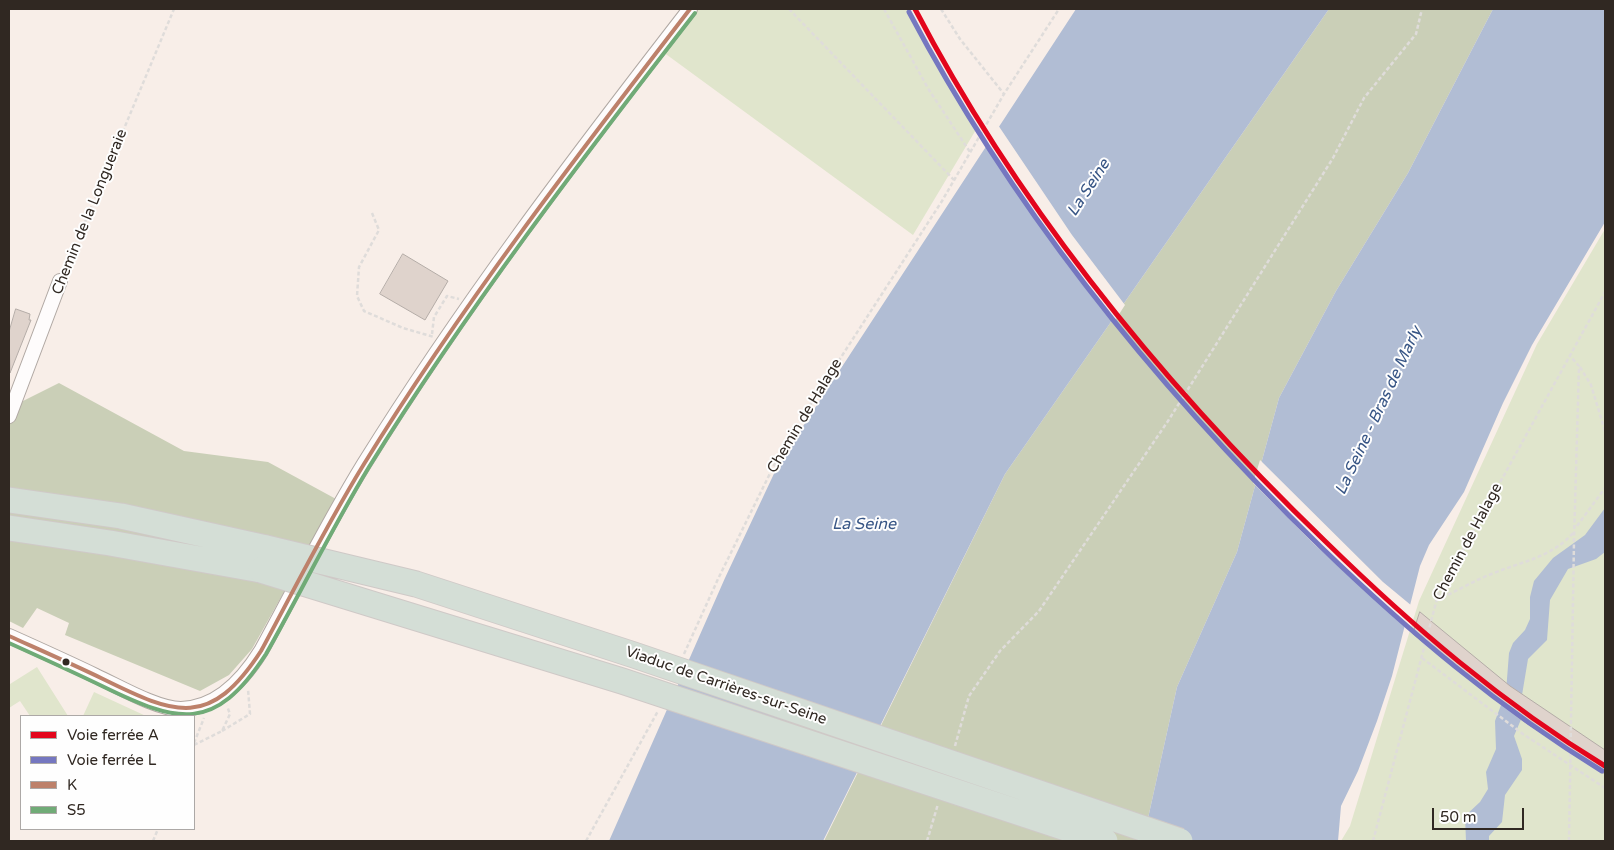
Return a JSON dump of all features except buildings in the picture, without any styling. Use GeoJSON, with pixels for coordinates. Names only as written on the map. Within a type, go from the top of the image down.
{"type":"FeatureCollection","features":[{"type":"Feature","properties":{"kind":"highway"},"geometry":{"type":"LineString","coordinates":[[9,500],[121,516],[264,559]]}},
{"type":"Feature","properties":{"kind":"highway"},"geometry":{"type":"LineString","coordinates":[[9,528],[110,543],[264,559]]}},
{"type":"Feature","properties":{"kind":"highway","name":"Viaduc de Carrières-sur-Seine"},"geometry":{"type":"LineString","coordinates":[[264,559],[1105,841]]}},
{"type":"Feature","properties":{"kind":"highway","name":"Viaduc de Carrières-sur-Seine"},"geometry":{"type":"LineString","coordinates":[[264,559],[416,584],[746,692],[1180,841]]}},
{"type":"Feature","properties":{"kind":"street"},"geometry":{"type":"LineString","coordinates":[[9,636],[145,699],[180,709],[218,698],[246,674],[363,465],[438,339],[472,302],[572,165],[690,9]]}},
{"type":"Feature","properties":{"kind":"street","name":"Chemin de la Longueraie"},"geometry":{"type":"LineString","coordinates":[[9,416],[60,281]]}},
{"type":"Feature","properties":{"kind":"path","name":"Chemin de la Longueraie"},"geometry":{"type":"LineString","coordinates":[[60,281],[174,9]]}},
{"type":"Feature","properties":{"kind":"path"},"geometry":{"type":"LineString","coordinates":[[789,9],[954,180]]}},
{"type":"Feature","properties":{"kind":"path"},"geometry":{"type":"LineString","coordinates":[[884,9],[929,90],[970,152]]}},
{"type":"Feature","properties":{"kind":"path"},"geometry":{"type":"LineString","coordinates":[[941,9],[960,39],[1004,94]]}},
{"type":"Feature","properties":{"kind":"path","name":"Chemin de Halage"},"geometry":{"type":"LineString","coordinates":[[682,659],[718,579],[783,447],[954,180],[1004,94],[1059,9]]}},
{"type":"Feature","properties":{"kind":"path"},"geometry":{"type":"LineString","coordinates":[[953,750],[969,696],[1000,651],[1039,611],[1168,421],[1333,158],[1364,98],[1416,34],[1422,9]]}},
{"type":"Feature","properties":{"kind":"path"},"geometry":{"type":"LineString","coordinates":[[372,213],[378,230],[358,267],[357,296],[364,311],[403,328],[438,339],[434,317],[447,296],[472,302]]}},
{"type":"Feature","properties":{"kind":"path","name":"Chemin de Halage"},"geometry":{"type":"LineString","coordinates":[[1373,841],[1436,600],[1605,292]]}},
{"type":"Feature","properties":{"kind":"path"},"geometry":{"type":"LineString","coordinates":[[1570,356],[1579,366],[1591,386],[1605,431]]}},
{"type":"Feature","properties":{"kind":"path"},"geometry":{"type":"LineString","coordinates":[[1569,841],[1579,366]]}},
{"type":"Feature","properties":{"kind":"path"},"geometry":{"type":"LineString","coordinates":[[1436,600],[1487,575],[1552,551],[1564,544],[1605,488]]}},
{"type":"Feature","properties":{"kind":"path"},"geometry":{"type":"LineString","coordinates":[[1422,658],[1522,734],[1605,788]]}},
{"type":"Feature","properties":{"kind":"path"},"geometry":{"type":"LineString","coordinates":[[195,744],[222,731],[250,714],[246,674]]}},
{"type":"Feature","properties":{"kind":"path"},"geometry":{"type":"LineString","coordinates":[[195,742],[218,698],[230,714],[222,731]]}},
{"type":"Feature","properties":{"kind":"path"},"geometry":{"type":"LineString","coordinates":[[586,841],[662,704]]}},
{"type":"Feature","properties":{"kind":"path"},"geometry":{"type":"LineString","coordinates":[[927,841],[940,796]]}},
{"type":"Feature","properties":{"kind":"green space"},"geometry":{"type":"Polygon","coordinates":[[[697,9],[907,9],[950,86],[977,128],[913,235],[663,52],[697,9]]]}},
{"type":"Feature","properties":{"kind":"green space"},"geometry":{"type":"Polygon","coordinates":[[[1329,9],[1493,9],[1408,173],[1336,291],[1279,398],[1237,552],[1177,687],[1143,841],[824,841],[1005,474],[1329,9]]]}},
{"type":"Feature","properties":{"kind":"green space"},"geometry":{"type":"Polygon","coordinates":[[[1605,229],[1605,841],[1341,841],[1350,826],[1419,601],[1537,344],[1605,229]]]}},
{"type":"Feature","properties":{"kind":"green space"},"geometry":{"type":"Polygon","coordinates":[[[59,383],[184,451],[268,462],[336,499],[252,649],[229,675],[200,691],[65,635],[69,623],[37,608],[23,628],[9,621],[9,418],[17,404],[59,383]]]}},
{"type":"Feature","properties":{"kind":"green space"},"geometry":{"type":"Polygon","coordinates":[[[37,667],[67,715],[29,715],[20,701],[9,708],[10,684],[37,667]]]}},
{"type":"Feature","properties":{"kind":"green space"},"geometry":{"type":"Polygon","coordinates":[[[94,692],[144,715],[83,715],[94,692]]]}},
{"type":"Feature","properties":{"kind":"water","name":"La Seine"},"geometry":{"type":"Polygon","coordinates":[[[1076,9],[1329,9],[1005,474],[823,841],[609,841],[725,578],[779,463],[1076,9]]]}},
{"type":"Feature","properties":{"kind":"water","name":"La Seine - Bras de Marly"},"geometry":{"type":"Polygon","coordinates":[[[1493,9],[1605,9],[1605,222],[1532,345],[1503,403],[1464,492],[1429,545],[1420,566],[1392,676],[1377,721],[1358,771],[1341,806],[1338,841],[1143,841],[1177,687],[1237,552],[1279,398],[1336,291],[1408,173],[1493,9]]]}},
{"type":"Feature","properties":{"kind":"water"},"geometry":{"type":"Polygon","coordinates":[[[1605,508],[1605,552],[1596,559],[1568,569],[1550,600],[1547,640],[1528,659],[1521,701],[1522,717],[1514,736],[1522,759],[1522,770],[1505,795],[1502,822],[1489,836],[1489,841],[1466,841],[1465,816],[1480,802],[1488,789],[1486,772],[1496,749],[1495,721],[1506,692],[1509,653],[1513,643],[1525,630],[1530,619],[1530,597],[1534,581],[1553,558],[1585,535],[1605,508]]]}},
{"type":"Feature","properties":{"kind":"pier"},"geometry":{"type":"Polygon","coordinates":[[[998,125],[1072,235],[1125,305],[1114,322],[1056,248],[986,143],[998,125]]]}},
{"type":"Feature","properties":{"kind":"pier"},"geometry":{"type":"Polygon","coordinates":[[[1260,460],[1383,582],[1412,606],[1407,628],[1315,545],[1253,483],[1260,460]]]}},
{"type":"Feature","properties":{"kind":"rail line","name":"A"},"geometry":{"type":"LineString","coordinates":[[915,9],[956,83],[1000,154],[1048,224],[1099,292],[1208,421],[1266,483],[1391,604],[1494,690],[1567,742],[1605,766]]}},
{"type":"Feature","properties":{"kind":"rail line","name":"L"},"geometry":{"type":"LineString","coordinates":[[909,12],[950,86],[995,158],[1043,228],[1094,296],[1203,426],[1321,547],[1387,609],[1491,695],[1564,747],[1602,771]]}},
{"type":"Feature","properties":{"kind":"transit line","name":"K"},"geometry":{"type":"LineString","coordinates":[[9,636],[151,701],[172,707],[190,708],[208,704],[225,693],[243,676],[261,651],[350,487],[440,347],[521,232],[690,9]]}},
{"type":"Feature","properties":{"kind":"transit line","name":"S5"},"geometry":{"type":"LineString","coordinates":[[9,643],[152,708],[174,713],[193,714],[211,709],[229,698],[247,680],[266,654],[355,490],[445,350],[526,236],[695,13]]}}]}
